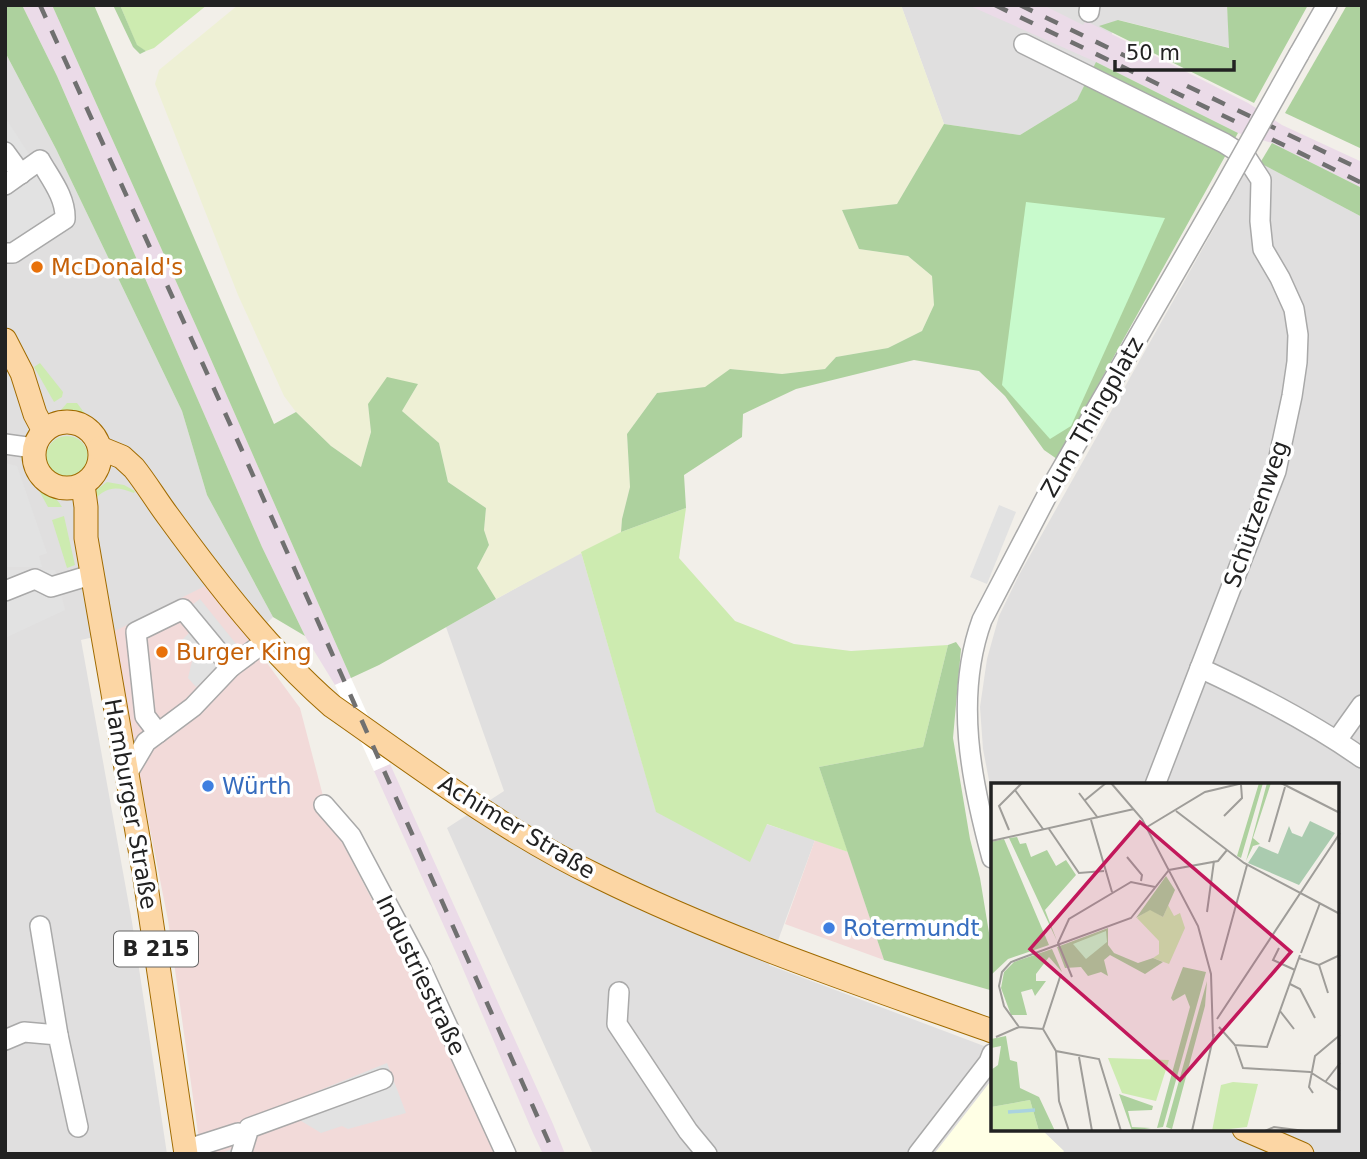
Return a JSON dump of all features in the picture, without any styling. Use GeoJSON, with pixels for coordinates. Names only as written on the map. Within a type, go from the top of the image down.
{"type":"FeatureCollection","features":[{"type":"Feature","properties":{"kind":"main road"},"geometry":{"type":"LineString","coordinates":[[5,340],[47,434],[34,459],[37,469],[45,479],[73,486],[89,481],[100,458],[96,440],[85,428],[47,434]]}},
{"type":"Feature","properties":{"kind":"main road","name":"Achimer Straße"},"geometry":{"type":"LineString","coordinates":[[100,458],[122,457],[142,478],[190,545],[266,641],[332,706],[497,820],[587,871],[695,920],[991,1031]]}},
{"type":"Feature","properties":{"kind":"main road","name":"Hamburger Straße"},"geometry":{"type":"LineString","coordinates":[[73,486],[86,507],[86,538],[91,575],[144,872],[186,1152]]}},
{"type":"Feature","properties":{"kind":"main road"},"geometry":{"type":"LineString","coordinates":[[1253,1131],[1272,1135],[1302,1154]]}},
{"type":"Feature","properties":{"kind":"street","name":"Zum Thingplatz"},"geometry":{"type":"LineString","coordinates":[[991,853],[973,771],[966,719],[968,677],[982,620],[1052,486],[1327,5]]}},
{"type":"Feature","properties":{"kind":"street","name":"Schützenweg"},"geometry":{"type":"LineString","coordinates":[[1024,44],[1224,143],[1246,158],[1261,180],[1260,221],[1263,249],[1294,309],[1298,335],[1295,374],[1276,471],[1156,783]]}},
{"type":"Feature","properties":{"kind":"street"},"geometry":{"type":"LineString","coordinates":[[5,152],[13,179],[40,160],[64,202],[65,219],[13,253],[5,253]]}},
{"type":"Feature","properties":{"kind":"street"},"geometry":{"type":"LineString","coordinates":[[5,444],[47,434]]}},
{"type":"Feature","properties":{"kind":"street"},"geometry":{"type":"LineString","coordinates":[[5,591],[35,579],[51,587],[91,575]]}},
{"type":"Feature","properties":{"kind":"street"},"geometry":{"type":"LineString","coordinates":[[152,737],[145,716],[136,632],[183,609],[232,667]]}},
{"type":"Feature","properties":{"kind":"street"},"geometry":{"type":"LineString","coordinates":[[127,774],[152,737],[193,707],[232,667],[266,641]]}},
{"type":"Feature","properties":{"kind":"street"},"geometry":{"type":"LineString","coordinates":[[1199,668],[1259,696],[1337,740],[1362,758]]}},
{"type":"Feature","properties":{"kind":"street"},"geometry":{"type":"LineString","coordinates":[[1337,740],[1362,705]]}},
{"type":"Feature","properties":{"kind":"street"},"geometry":{"type":"LineString","coordinates":[[122,745],[152,737]]}},
{"type":"Feature","properties":{"kind":"street","name":"Industriestraße"},"geometry":{"type":"LineString","coordinates":[[324,805],[351,836],[407,941],[506,1154]]}},
{"type":"Feature","properties":{"kind":"street"},"geometry":{"type":"LineString","coordinates":[[40,926],[58,1035],[78,1128]]}},
{"type":"Feature","properties":{"kind":"street"},"geometry":{"type":"LineString","coordinates":[[619,992],[617,1024],[688,1131],[707,1154]]}},
{"type":"Feature","properties":{"kind":"street"},"geometry":{"type":"LineString","coordinates":[[5,1040],[24,1032],[58,1035]]}},
{"type":"Feature","properties":{"kind":"street"},"geometry":{"type":"LineString","coordinates":[[918,1154],[991,1057]]}},
{"type":"Feature","properties":{"kind":"street"},"geometry":{"type":"LineString","coordinates":[[241,1154],[249,1128],[383,1079]]}},
{"type":"Feature","properties":{"kind":"street"},"geometry":{"type":"LineString","coordinates":[[186,1152],[238,1133]]}},
{"type":"Feature","properties":{"kind":"shaded area"},"geometry":{"type":"Polygon","coordinates":[[[22,5],[52,5],[351,678],[335,685],[305,636],[262,547],[57,76],[22,5]]]}},
{"type":"Feature","properties":{"kind":"shaded area"},"geometry":{"type":"Polygon","coordinates":[[[238,5],[901,5],[944,124],[897,204],[842,210],[859,249],[908,256],[932,276],[934,305],[922,331],[888,348],[836,357],[825,369],[782,374],[730,369],[706,387],[657,393],[627,434],[630,487],[621,532],[496,599],[477,568],[489,545],[484,530],[486,508],[448,482],[439,443],[402,411],[418,384],[368,404],[371,432],[361,467],[331,446],[296,412],[284,396],[238,295],[155,84],[159,70],[238,5]]]}},
{"type":"Feature","properties":{"kind":"shaded area"},"geometry":{"type":"Polygon","coordinates":[[[901,5],[1227,5],[1230,48],[1119,20],[1077,100],[1020,135],[944,124],[901,5]]]}},
{"type":"Feature","properties":{"kind":"shaded area"},"geometry":{"type":"Polygon","coordinates":[[[968,5],[1043,5],[1083,25],[1086,21],[1248,103],[1282,125],[1362,162],[1362,188],[1272,143],[1238,133],[1096,62],[968,5]]]}},
{"type":"Feature","properties":{"kind":"shaded area"},"geometry":{"type":"Polygon","coordinates":[[[5,52],[56,149],[182,411],[207,495],[273,617],[250,641],[111,633],[81,640],[132,922],[167,1154],[5,1154],[5,52]]]}},
{"type":"Feature","properties":{"kind":"shaded area"},"geometry":{"type":"Polygon","coordinates":[[[5,117],[38,168],[61,217],[5,254],[5,117]]]}},
{"type":"Feature","properties":{"kind":"shaded area"},"geometry":{"type":"Polygon","coordinates":[[[1253,159],[1362,217],[1362,1154],[593,1154],[447,828],[504,791],[446,627],[581,552],[656,811],[750,861],[766,824],[815,840],[769,965],[991,1049],[991,1131],[1339,1131],[1339,783],[991,783],[991,791],[983,749],[980,707],[987,659],[999,616],[1019,575],[1253,159]]]}},
{"type":"Feature","properties":{"kind":"shaded area"},"geometry":{"type":"Polygon","coordinates":[[[5,463],[17,466],[47,553],[39,556],[42,567],[5,567],[5,463]]]}},
{"type":"Feature","properties":{"kind":"shaded area"},"geometry":{"type":"Polygon","coordinates":[[[999,505],[1016,512],[987,584],[970,577],[999,505]]]}},
{"type":"Feature","properties":{"kind":"shaded area"},"geometry":{"type":"Polygon","coordinates":[[[5,570],[55,570],[65,610],[5,638],[5,570]]]}},
{"type":"Feature","properties":{"kind":"shaded area"},"geometry":{"type":"Polygon","coordinates":[[[209,584],[300,708],[328,815],[408,969],[497,1154],[201,1154],[168,920],[111,633],[209,584]]]}},
{"type":"Feature","properties":{"kind":"shaded area"},"geometry":{"type":"Polygon","coordinates":[[[200,599],[237,645],[217,670],[196,687],[188,678],[194,653],[182,640],[190,632],[189,607],[200,599]]]}},
{"type":"Feature","properties":{"kind":"shaded area"},"geometry":{"type":"Polygon","coordinates":[[[390,764],[565,1154],[543,1154],[533,1133],[374,771],[390,764]]]}},
{"type":"Feature","properties":{"kind":"shaded area"},"geometry":{"type":"Polygon","coordinates":[[[815,840],[848,852],[884,960],[785,924],[815,840]]]}},
{"type":"Feature","properties":{"kind":"shaded area"},"geometry":{"type":"Polygon","coordinates":[[[387,1063],[406,1113],[348,1129],[342,1126],[321,1133],[298,1119],[258,1133],[246,1154],[219,1154],[237,1147],[236,1124],[387,1063]]]}},
{"type":"Feature","properties":{"kind":"shaded area"},"geometry":{"type":"Polygon","coordinates":[[[990,1082],[991,1131],[1043,1131],[1064,1151],[1062,1154],[934,1154],[990,1082]]]}},
{"type":"Feature","properties":{"kind":"green space"},"geometry":{"type":"Polygon","coordinates":[[[5,5],[22,5],[57,76],[262,547],[305,636],[273,617],[207,495],[182,411],[56,149],[5,52],[5,5]]]}},
{"type":"Feature","properties":{"kind":"green space"},"geometry":{"type":"Polygon","coordinates":[[[52,5],[94,5],[274,424],[296,412],[331,446],[361,467],[371,432],[368,404],[387,377],[418,384],[402,411],[439,443],[448,482],[486,508],[484,530],[489,545],[477,568],[496,599],[351,678],[52,5]]]}},
{"type":"Feature","properties":{"kind":"green space"},"geometry":{"type":"Polygon","coordinates":[[[113,5],[120,5],[137,45],[146,51],[140,54],[133,47],[113,5]]]}},
{"type":"Feature","properties":{"kind":"green space"},"geometry":{"type":"Polygon","coordinates":[[[120,5],[207,5],[154,48],[146,51],[137,46],[120,5]]]}},
{"type":"Feature","properties":{"kind":"green space"},"geometry":{"type":"Polygon","coordinates":[[[1227,5],[1308,5],[1254,103],[1099,26],[1118,20],[1229,48],[1227,5]]]}},
{"type":"Feature","properties":{"kind":"green space"},"geometry":{"type":"Polygon","coordinates":[[[1347,5],[1362,5],[1362,149],[1285,113],[1347,5]]]}},
{"type":"Feature","properties":{"kind":"green space"},"geometry":{"type":"Polygon","coordinates":[[[1096,62],[1238,133],[1057,459],[1044,450],[1005,396],[979,371],[914,360],[796,389],[743,414],[742,437],[684,475],[686,508],[621,532],[630,487],[627,434],[657,393],[705,387],[730,369],[782,374],[825,369],[836,357],[888,348],[922,331],[934,305],[932,276],[908,256],[859,249],[842,210],[897,204],[944,124],[1020,135],[1077,100],[1096,62]]]}},
{"type":"Feature","properties":{"kind":"green space"},"geometry":{"type":"Polygon","coordinates":[[[1272,143],[1362,188],[1362,217],[1260,163],[1272,143]]]}},
{"type":"Feature","properties":{"kind":"green space"},"geometry":{"type":"Polygon","coordinates":[[[1026,202],[1165,218],[1071,426],[1050,439],[1002,385],[1026,202]]]}},
{"type":"Feature","properties":{"kind":"green space"},"geometry":{"type":"Polygon","coordinates":[[[40,363],[63,392],[62,397],[54,402],[34,367],[40,363]]]}},
{"type":"Feature","properties":{"kind":"green space"},"geometry":{"type":"Polygon","coordinates":[[[67,403],[77,403],[86,415],[84,421],[61,410],[67,403]]]}},
{"type":"Feature","properties":{"kind":"green space"},"geometry":{"type":"Polygon","coordinates":[[[67,436],[82,442],[88,457],[82,472],[67,478],[52,472],[46,457],[52,442],[67,436]]]}},
{"type":"Feature","properties":{"kind":"green space"},"geometry":{"type":"Polygon","coordinates":[[[20,456],[37,481],[62,507],[48,507],[20,456]]]}},
{"type":"Feature","properties":{"kind":"green space"},"geometry":{"type":"Polygon","coordinates":[[[107,482],[124,485],[135,491],[113,489],[103,492],[94,500],[95,491],[107,482]]]}},
{"type":"Feature","properties":{"kind":"green space"},"geometry":{"type":"Polygon","coordinates":[[[686,508],[679,558],[735,621],[794,644],[851,651],[948,645],[923,747],[819,767],[848,852],[767,824],[750,862],[656,812],[581,552],[621,532],[686,508]]]}},
{"type":"Feature","properties":{"kind":"green space"},"geometry":{"type":"Polygon","coordinates":[[[64,516],[75,565],[67,568],[52,520],[64,516]]]}},
{"type":"Feature","properties":{"kind":"green space"},"geometry":{"type":"Polygon","coordinates":[[[956,642],[961,649],[953,738],[991,945],[990,990],[884,960],[819,767],[923,747],[948,645],[956,642]]]}},
{"type":"Feature","properties":{"kind":"pier"},"geometry":{"type":"Polygon","coordinates":[[[351,678],[390,764],[374,771],[335,685],[351,678]]]}},
{"type":"Feature","properties":{"kind":"railway"},"geometry":{"type":"LineString","coordinates":[[40,5],[240,446],[554,1154]]}},
{"type":"Feature","properties":{"kind":"railway"},"geometry":{"type":"LineString","coordinates":[[995,5],[1362,183]]}},
{"type":"Feature","properties":{"kind":"railway"},"geometry":{"type":"LineString","coordinates":[[1020,5],[1146,66]]}},
{"type":"Feature","properties":{"kind":"railway"},"geometry":{"type":"LineString","coordinates":[[1187,86],[1362,170]]}},
{"type":"Feature","properties":{"kind":"place","name":"McDonald's"},"geometry":{"type":"Point","coordinates":[37,267]}},
{"type":"Feature","properties":{"kind":"place","name":"Burger King"},"geometry":{"type":"Point","coordinates":[162,652]}},
{"type":"Feature","properties":{"kind":"place","name":"Würth"},"geometry":{"type":"Point","coordinates":[208,786]}},
{"type":"Feature","properties":{"kind":"place","name":"Rotermundt"},"geometry":{"type":"Point","coordinates":[829,928]}}]}
